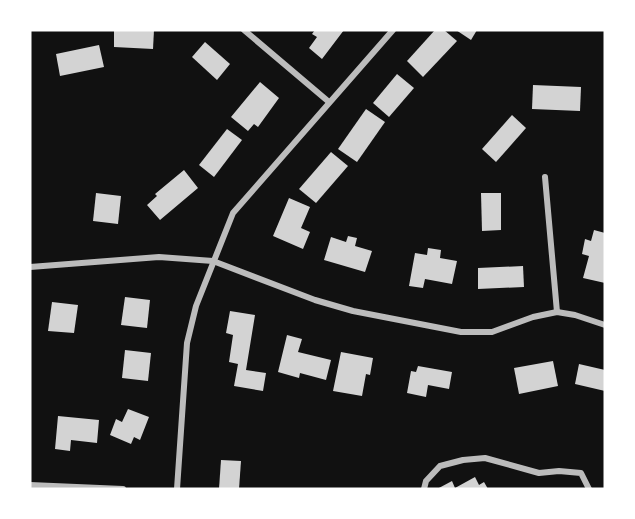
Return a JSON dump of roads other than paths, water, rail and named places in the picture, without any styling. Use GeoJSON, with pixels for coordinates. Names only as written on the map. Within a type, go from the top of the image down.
{"type":"FeatureCollection","features":[{"type":"Feature","properties":{"kind":"street"},"geometry":{"type":"LineString","coordinates":[[244,30],[329,102]]}},
{"type":"Feature","properties":{"kind":"street"},"geometry":{"type":"LineString","coordinates":[[177,489],[187,343],[195,306],[233,213],[393,30]]}},
{"type":"Feature","properties":{"kind":"street"},"geometry":{"type":"LineString","coordinates":[[545,177],[557,312]]}},
{"type":"Feature","properties":{"kind":"street"},"geometry":{"type":"LineString","coordinates":[[30,267],[159,257],[213,261],[325,302],[364,313],[461,333],[492,332],[533,317],[557,312],[575,315],[605,325]]}},
{"type":"Feature","properties":{"kind":"street"},"geometry":{"type":"LineString","coordinates":[[424,489],[426,481],[440,466],[463,460],[485,458],[539,473],[559,471],[581,473],[589,489]]}},
{"type":"Feature","properties":{"kind":"street"},"geometry":{"type":"LineString","coordinates":[[30,485],[123,489]]}}]}
